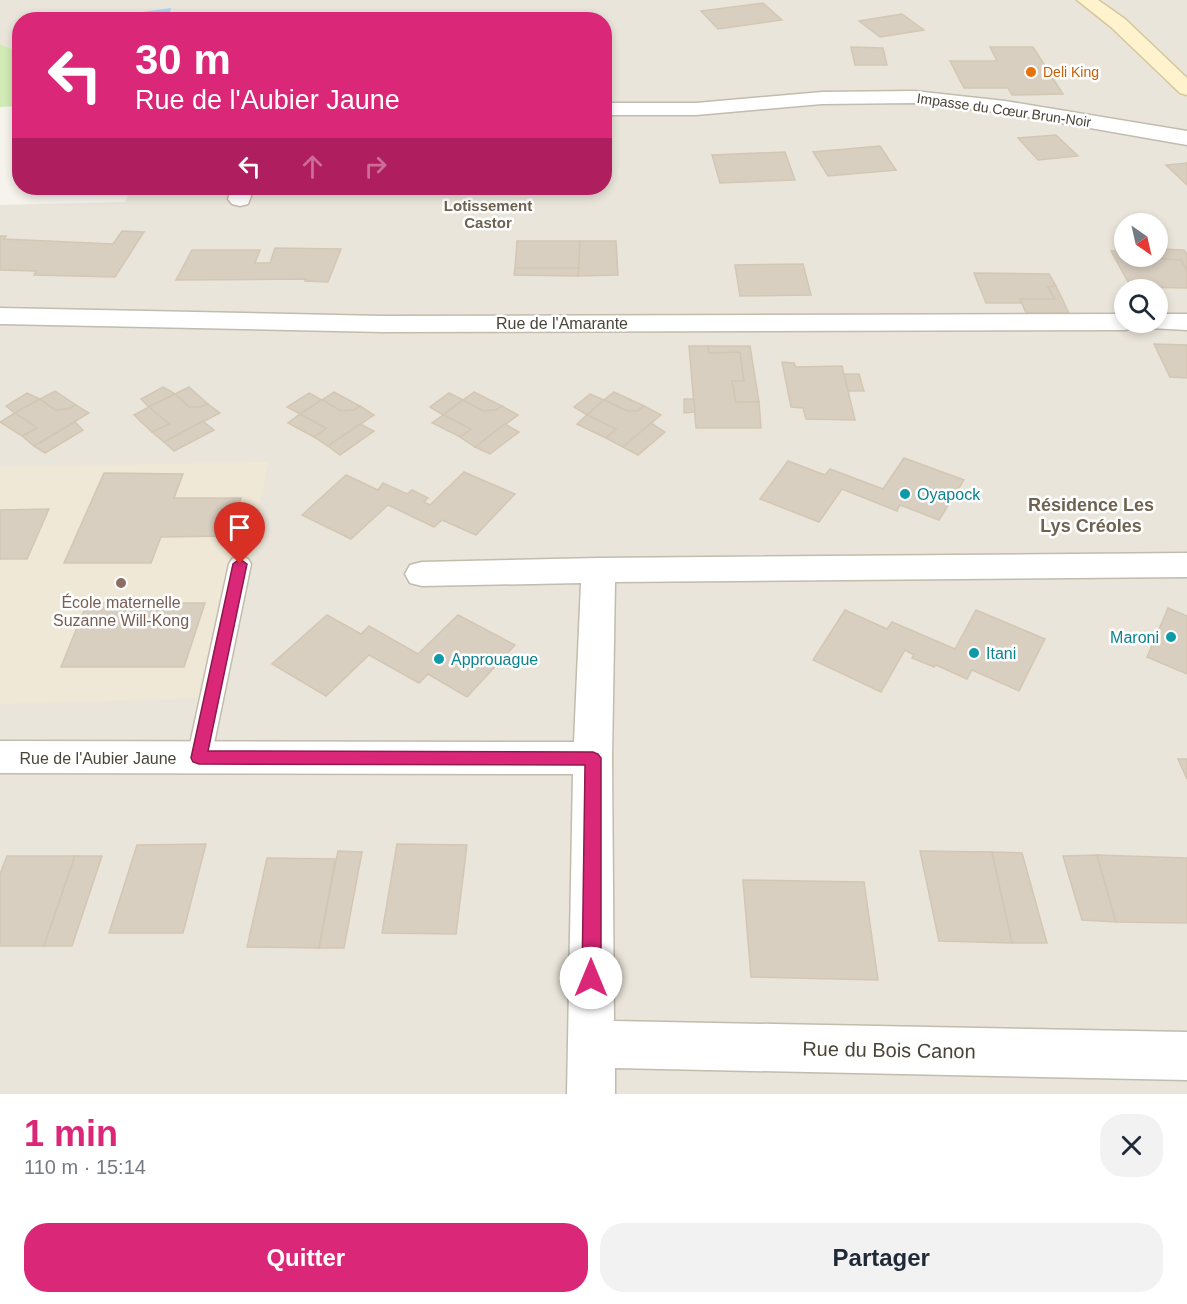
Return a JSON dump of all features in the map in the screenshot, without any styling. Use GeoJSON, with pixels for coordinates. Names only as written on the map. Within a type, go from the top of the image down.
{"type":"FeatureCollection","features":[{"type":"Feature","properties":{"kind":"main road"},"geometry":{"type":"LineString","coordinates":[[1066,0],[1151,55]]}},
{"type":"Feature","properties":{"kind":"main road"},"geometry":{"type":"LineString","coordinates":[[1086,0],[1118,23],[1187,88]]}},
{"type":"Feature","properties":{"kind":"street","name":"Impasse du Cœur Brun-Noir"},"geometry":{"type":"LineString","coordinates":[[612,109],[696,110],[822,98],[914,97],[1005,107],[1187,138]]}},
{"type":"Feature","properties":{"kind":"street","name":"Rue de l'Amarante"},"geometry":{"type":"LineString","coordinates":[[0,316],[383,324],[1114,322]]}},
{"type":"Feature","properties":{"kind":"street"},"geometry":{"type":"LineString","coordinates":[[1168,322],[1187,322]]}},
{"type":"Feature","properties":{"kind":"street"},"geometry":{"type":"LineString","coordinates":[[422,574],[598,570],[1187,565]]}},
{"type":"Feature","properties":{"kind":"street"},"geometry":{"type":"LineString","coordinates":[[591,1094],[593,758],[598,570]]}},
{"type":"Feature","properties":{"kind":"street","name":"Rue de l'Aubier Jaune"},"geometry":{"type":"LineString","coordinates":[[0,757],[593,758]]}},
{"type":"Feature","properties":{"kind":"street","name":"Rue du Bois Canon"},"geometry":{"type":"LineString","coordinates":[[591,1044],[1187,1056]]}},
{"type":"Feature","properties":{"kind":"lane"},"geometry":{"type":"LineString","coordinates":[[199,758],[240,564]]}},
{"type":"Feature","properties":{"kind":"shaded area"},"geometry":{"type":"Polygon","coordinates":[[[0,0],[1187,0],[1187,1094],[0,1094],[0,205],[125,202],[128,195],[612,195],[612,12],[12,12],[12,49],[0,44],[0,0]]]}},
{"type":"Feature","properties":{"kind":"shaded area","name":"École maternelle Suzanne Will-Kong"},"geometry":{"type":"Polygon","coordinates":[[[269,462],[214,698],[0,704],[0,467],[269,462]]]}},
{"type":"Feature","properties":{"kind":"green space"},"geometry":{"type":"Polygon","coordinates":[[[0,44],[12,49],[12,106],[0,107],[0,44]]]}},
{"type":"Feature","properties":{"kind":"water"},"geometry":{"type":"Polygon","coordinates":[[[171,8],[170,12],[142,12],[171,8]]]}},
{"type":"Feature","properties":{"kind":"building"},"geometry":{"type":"Polygon","coordinates":[[[763,3],[782,20],[718,29],[701,11],[763,3]]]}},
{"type":"Feature","properties":{"kind":"building"},"geometry":{"type":"Polygon","coordinates":[[[902,14],[924,30],[880,37],[859,21],[902,14]]]}},
{"type":"Feature","properties":{"kind":"building"},"geometry":{"type":"Polygon","coordinates":[[[851,47],[883,48],[887,65],[855,65],[851,47]]]}},
{"type":"Feature","properties":{"kind":"building"},"geometry":{"type":"Polygon","coordinates":[[[990,47],[1033,47],[1063,94],[1012,95],[1008,88],[964,88],[950,61],[997,61],[990,47]]]}},
{"type":"Feature","properties":{"kind":"building"},"geometry":{"type":"Polygon","coordinates":[[[1056,135],[1078,156],[1038,160],[1018,138],[1056,135]]]}},
{"type":"Feature","properties":{"kind":"building"},"geometry":{"type":"Polygon","coordinates":[[[880,146],[896,170],[828,176],[813,152],[880,146]]]}},
{"type":"Feature","properties":{"kind":"building"},"geometry":{"type":"Polygon","coordinates":[[[785,152],[795,180],[720,183],[712,155],[785,152]]]}},
{"type":"Feature","properties":{"kind":"building"},"geometry":{"type":"Polygon","coordinates":[[[1187,163],[1187,185],[1166,165],[1187,163]]]}},
{"type":"Feature","properties":{"kind":"building"},"geometry":{"type":"Polygon","coordinates":[[[122,231],[144,232],[115,277],[34,275],[36,271],[0,270],[0,236],[6,236],[4,239],[113,244],[122,231]]]}},
{"type":"Feature","properties":{"kind":"building"},"geometry":{"type":"Polygon","coordinates":[[[517,241],[580,241],[579,268],[515,268],[517,241]]]}},
{"type":"Feature","properties":{"kind":"building"},"geometry":{"type":"Polygon","coordinates":[[[580,241],[616,241],[618,275],[578,276],[580,241]]]}},
{"type":"Feature","properties":{"kind":"building"},"geometry":{"type":"Polygon","coordinates":[[[275,248],[341,249],[328,282],[305,281],[306,279],[176,280],[192,250],[260,250],[255,263],[270,263],[275,248]]]}},
{"type":"Feature","properties":{"kind":"building"},"geometry":{"type":"Polygon","coordinates":[[[1168,249],[1184,250],[1187,254],[1187,271],[1181,260],[1168,260],[1168,249]]]}},
{"type":"Feature","properties":{"kind":"building"},"geometry":{"type":"Polygon","coordinates":[[[1168,259],[1181,260],[1187,271],[1187,288],[1168,288],[1168,279],[1127,279],[1120,267],[1168,267],[1168,259]]]}},
{"type":"Feature","properties":{"kind":"building"},"geometry":{"type":"Polygon","coordinates":[[[803,264],[811,295],[740,296],[735,265],[803,264]]]}},
{"type":"Feature","properties":{"kind":"building"},"geometry":{"type":"Polygon","coordinates":[[[515,268],[579,268],[578,276],[514,275],[515,268]]]}},
{"type":"Feature","properties":{"kind":"building"},"geometry":{"type":"Polygon","coordinates":[[[974,273],[1049,274],[1056,286],[1048,287],[1055,299],[1020,299],[1022,303],[986,303],[974,273]]]}},
{"type":"Feature","properties":{"kind":"building"},"geometry":{"type":"Polygon","coordinates":[[[1056,286],[1069,313],[1026,313],[1020,299],[1055,299],[1048,287],[1056,286]]]}},
{"type":"Feature","properties":{"kind":"building"},"geometry":{"type":"Polygon","coordinates":[[[1154,344],[1187,345],[1187,378],[1170,377],[1154,344]]]}},
{"type":"Feature","properties":{"kind":"building"},"geometry":{"type":"Polygon","coordinates":[[[689,346],[708,346],[709,353],[740,352],[744,381],[732,381],[736,402],[759,402],[761,428],[696,428],[689,346]]]}},
{"type":"Feature","properties":{"kind":"building"},"geometry":{"type":"Polygon","coordinates":[[[708,346],[750,346],[759,402],[736,402],[732,381],[744,381],[740,352],[709,353],[708,346]]]}},
{"type":"Feature","properties":{"kind":"building"},"geometry":{"type":"Polygon","coordinates":[[[782,362],[794,363],[796,367],[842,366],[855,420],[806,419],[803,408],[791,407],[782,362]]]}},
{"type":"Feature","properties":{"kind":"building"},"geometry":{"type":"Polygon","coordinates":[[[844,374],[859,374],[864,391],[848,391],[844,374]]]}},
{"type":"Feature","properties":{"kind":"building"},"geometry":{"type":"Polygon","coordinates":[[[163,387],[175,394],[149,407],[141,399],[163,387]]]}},
{"type":"Feature","properties":{"kind":"building"},"geometry":{"type":"Polygon","coordinates":[[[189,387],[208,404],[189,407],[175,394],[189,387]]]}},
{"type":"Feature","properties":{"kind":"building"},"geometry":{"type":"Polygon","coordinates":[[[55,391],[76,405],[69,409],[55,410],[40,399],[55,391]]]}},
{"type":"Feature","properties":{"kind":"building"},"geometry":{"type":"Polygon","coordinates":[[[334,392],[360,406],[354,410],[341,411],[322,400],[334,392]]]}},
{"type":"Feature","properties":{"kind":"building"},"geometry":{"type":"Polygon","coordinates":[[[474,392],[502,406],[496,410],[483,411],[463,400],[474,392]]]}},
{"type":"Feature","properties":{"kind":"building"},"geometry":{"type":"Polygon","coordinates":[[[614,392],[644,406],[638,411],[627,411],[604,400],[614,392]]]}},
{"type":"Feature","properties":{"kind":"building"},"geometry":{"type":"Polygon","coordinates":[[[27,393],[40,399],[15,413],[6,406],[27,393]]]}},
{"type":"Feature","properties":{"kind":"building"},"geometry":{"type":"Polygon","coordinates":[[[309,393],[322,400],[300,414],[287,407],[309,393]]]}},
{"type":"Feature","properties":{"kind":"building"},"geometry":{"type":"Polygon","coordinates":[[[449,393],[463,400],[443,415],[430,407],[449,393]]]}},
{"type":"Feature","properties":{"kind":"building"},"geometry":{"type":"Polygon","coordinates":[[[175,394],[189,407],[208,404],[220,413],[164,442],[152,432],[169,424],[149,407],[175,394]]]}},
{"type":"Feature","properties":{"kind":"building"},"geometry":{"type":"Polygon","coordinates":[[[590,394],[604,400],[587,415],[574,407],[590,394]]]}},
{"type":"Feature","properties":{"kind":"building"},"geometry":{"type":"Polygon","coordinates":[[[40,399],[55,410],[69,409],[76,405],[89,413],[34,446],[22,436],[37,428],[15,413],[40,399]]]}},
{"type":"Feature","properties":{"kind":"building"},"geometry":{"type":"Polygon","coordinates":[[[684,399],[694,399],[695,412],[684,413],[684,399]]]}},
{"type":"Feature","properties":{"kind":"building"},"geometry":{"type":"Polygon","coordinates":[[[322,400],[341,411],[354,410],[360,406],[374,415],[328,446],[314,437],[326,428],[300,414],[322,400]]]}},
{"type":"Feature","properties":{"kind":"building"},"geometry":{"type":"Polygon","coordinates":[[[463,400],[483,411],[496,410],[502,406],[518,415],[475,447],[460,437],[471,429],[443,415],[463,400]]]}},
{"type":"Feature","properties":{"kind":"building"},"geometry":{"type":"Polygon","coordinates":[[[604,400],[627,411],[638,411],[644,406],[661,415],[623,447],[606,438],[616,429],[587,415],[604,400]]]}},
{"type":"Feature","properties":{"kind":"building"},"geometry":{"type":"Polygon","coordinates":[[[149,407],[169,424],[152,432],[134,415],[149,407]]]}},
{"type":"Feature","properties":{"kind":"building"},"geometry":{"type":"Polygon","coordinates":[[[15,413],[37,428],[22,436],[0,422],[15,413]]]}},
{"type":"Feature","properties":{"kind":"building"},"geometry":{"type":"Polygon","coordinates":[[[300,414],[326,428],[314,437],[288,423],[300,414]]]}},
{"type":"Feature","properties":{"kind":"building"},"geometry":{"type":"Polygon","coordinates":[[[443,415],[471,429],[460,437],[432,423],[443,415]]]}},
{"type":"Feature","properties":{"kind":"building"},"geometry":{"type":"Polygon","coordinates":[[[587,415],[616,429],[606,438],[577,424],[587,415]]]}},
{"type":"Feature","properties":{"kind":"building"},"geometry":{"type":"Polygon","coordinates":[[[203,421],[214,430],[174,451],[164,442],[203,421]]]}},
{"type":"Feature","properties":{"kind":"building"},"geometry":{"type":"Polygon","coordinates":[[[75,422],[83,430],[45,453],[34,446],[75,422]]]}},
{"type":"Feature","properties":{"kind":"building"},"geometry":{"type":"Polygon","coordinates":[[[651,423],[665,432],[638,455],[623,447],[651,423]]]}},
{"type":"Feature","properties":{"kind":"building"},"geometry":{"type":"Polygon","coordinates":[[[360,424],[374,431],[340,455],[328,446],[360,424]]]}},
{"type":"Feature","properties":{"kind":"building"},"geometry":{"type":"Polygon","coordinates":[[[505,424],[519,432],[490,454],[475,447],[505,424]]]}},
{"type":"Feature","properties":{"kind":"building","name":"Oyapock"},"geometry":{"type":"Polygon","coordinates":[[[904,458],[964,480],[939,520],[900,505],[897,511],[842,489],[819,522],[760,499],[788,461],[825,475],[830,469],[883,489],[904,458]]]}},
{"type":"Feature","properties":{"kind":"building"},"geometry":{"type":"Polygon","coordinates":[[[464,472],[515,494],[476,535],[442,520],[434,527],[388,505],[351,539],[302,515],[346,475],[378,490],[383,483],[407,494],[412,490],[428,498],[424,502],[430,505],[464,472]]]}},
{"type":"Feature","properties":{"kind":"building"},"geometry":{"type":"Polygon","coordinates":[[[104,473],[183,474],[174,498],[241,498],[229,536],[161,537],[151,563],[64,563],[104,473]]]}},
{"type":"Feature","properties":{"kind":"building"},"geometry":{"type":"Polygon","coordinates":[[[49,509],[27,559],[0,559],[0,510],[49,509]]]}},
{"type":"Feature","properties":{"kind":"building"},"geometry":{"type":"Polygon","coordinates":[[[87,603],[205,603],[184,667],[61,667],[87,603]]]}},
{"type":"Feature","properties":{"kind":"building","name":"Maroni"},"geometry":{"type":"Polygon","coordinates":[[[1168,608],[1187,616],[1187,674],[1147,657],[1168,608]]]}},
{"type":"Feature","properties":{"kind":"building","name":"Itani"},"geometry":{"type":"Polygon","coordinates":[[[845,610],[887,629],[892,622],[955,649],[976,610],[1045,639],[1019,691],[972,670],[967,679],[936,665],[934,667],[912,658],[914,655],[905,650],[881,692],[813,660],[845,610]]]}},
{"type":"Feature","properties":{"kind":"building","name":"Approuague"},"geometry":{"type":"Polygon","coordinates":[[[327,615],[361,634],[369,626],[418,654],[458,615],[515,645],[467,697],[428,674],[419,683],[369,655],[326,696],[272,664],[327,615]]]}},
{"type":"Feature","properties":{"kind":"building"},"geometry":{"type":"Polygon","coordinates":[[[1178,759],[1187,759],[1187,779],[1178,759]]]}},
{"type":"Feature","properties":{"kind":"building"},"geometry":{"type":"Polygon","coordinates":[[[206,844],[183,933],[109,933],[137,845],[206,844]]]}},
{"type":"Feature","properties":{"kind":"building"},"geometry":{"type":"Polygon","coordinates":[[[397,844],[467,845],[456,934],[382,933],[397,844]]]}},
{"type":"Feature","properties":{"kind":"building"},"geometry":{"type":"Polygon","coordinates":[[[338,851],[362,852],[344,948],[319,948],[338,851]]]}},
{"type":"Feature","properties":{"kind":"building"},"geometry":{"type":"Polygon","coordinates":[[[920,851],[992,852],[1012,943],[939,941],[920,851]]]}},
{"type":"Feature","properties":{"kind":"building"},"geometry":{"type":"Polygon","coordinates":[[[992,852],[1022,853],[1047,943],[1012,943],[992,852]]]}},
{"type":"Feature","properties":{"kind":"building"},"geometry":{"type":"Polygon","coordinates":[[[1097,855],[1116,922],[1082,920],[1063,856],[1097,855]]]}},
{"type":"Feature","properties":{"kind":"building"},"geometry":{"type":"Polygon","coordinates":[[[1097,855],[1187,858],[1187,923],[1116,922],[1097,855]]]}},
{"type":"Feature","properties":{"kind":"building"},"geometry":{"type":"Polygon","coordinates":[[[7,856],[75,856],[44,946],[0,946],[0,874],[7,856]]]}},
{"type":"Feature","properties":{"kind":"building"},"geometry":{"type":"Polygon","coordinates":[[[75,856],[102,856],[72,946],[44,946],[75,856]]]}},
{"type":"Feature","properties":{"kind":"building"},"geometry":{"type":"Polygon","coordinates":[[[267,858],[335,859],[319,948],[247,947],[267,858]]]}},
{"type":"Feature","properties":{"kind":"building"},"geometry":{"type":"Polygon","coordinates":[[[743,880],[864,882],[878,980],[751,977],[743,880]]]}},
{"type":"Feature","properties":{"kind":"place","name":"Deli King"},"geometry":{"type":"Point","coordinates":[1031,72]}},
{"type":"Feature","properties":{"kind":"place","name":"Oyapock"},"geometry":{"type":"Point","coordinates":[905,494]}},
{"type":"Feature","properties":{"kind":"place","name":"École maternelle Suzanne Will-Kong"},"geometry":{"type":"Point","coordinates":[121,583]}},
{"type":"Feature","properties":{"kind":"place","name":"Maroni"},"geometry":{"type":"Point","coordinates":[1171,637]}},
{"type":"Feature","properties":{"kind":"place","name":"Itani"},"geometry":{"type":"Point","coordinates":[974,653]}},
{"type":"Feature","properties":{"kind":"place","name":"Approuague"},"geometry":{"type":"Point","coordinates":[439,659]}},
{"type":"Feature","properties":{"kind":"district","name":"Lotissement Castor"},"geometry":{"type":"Point","coordinates":[488,214]}},
{"type":"Feature","properties":{"kind":"district","name":"Résidence Les Lys Créoles"},"geometry":{"type":"Point","coordinates":[1091,515]}},
{"type":"Feature","properties":{"kind":"route"},"geometry":{"type":"LineString","coordinates":[[240,564],[199,758],[593,758],[591,978]]}}]}
